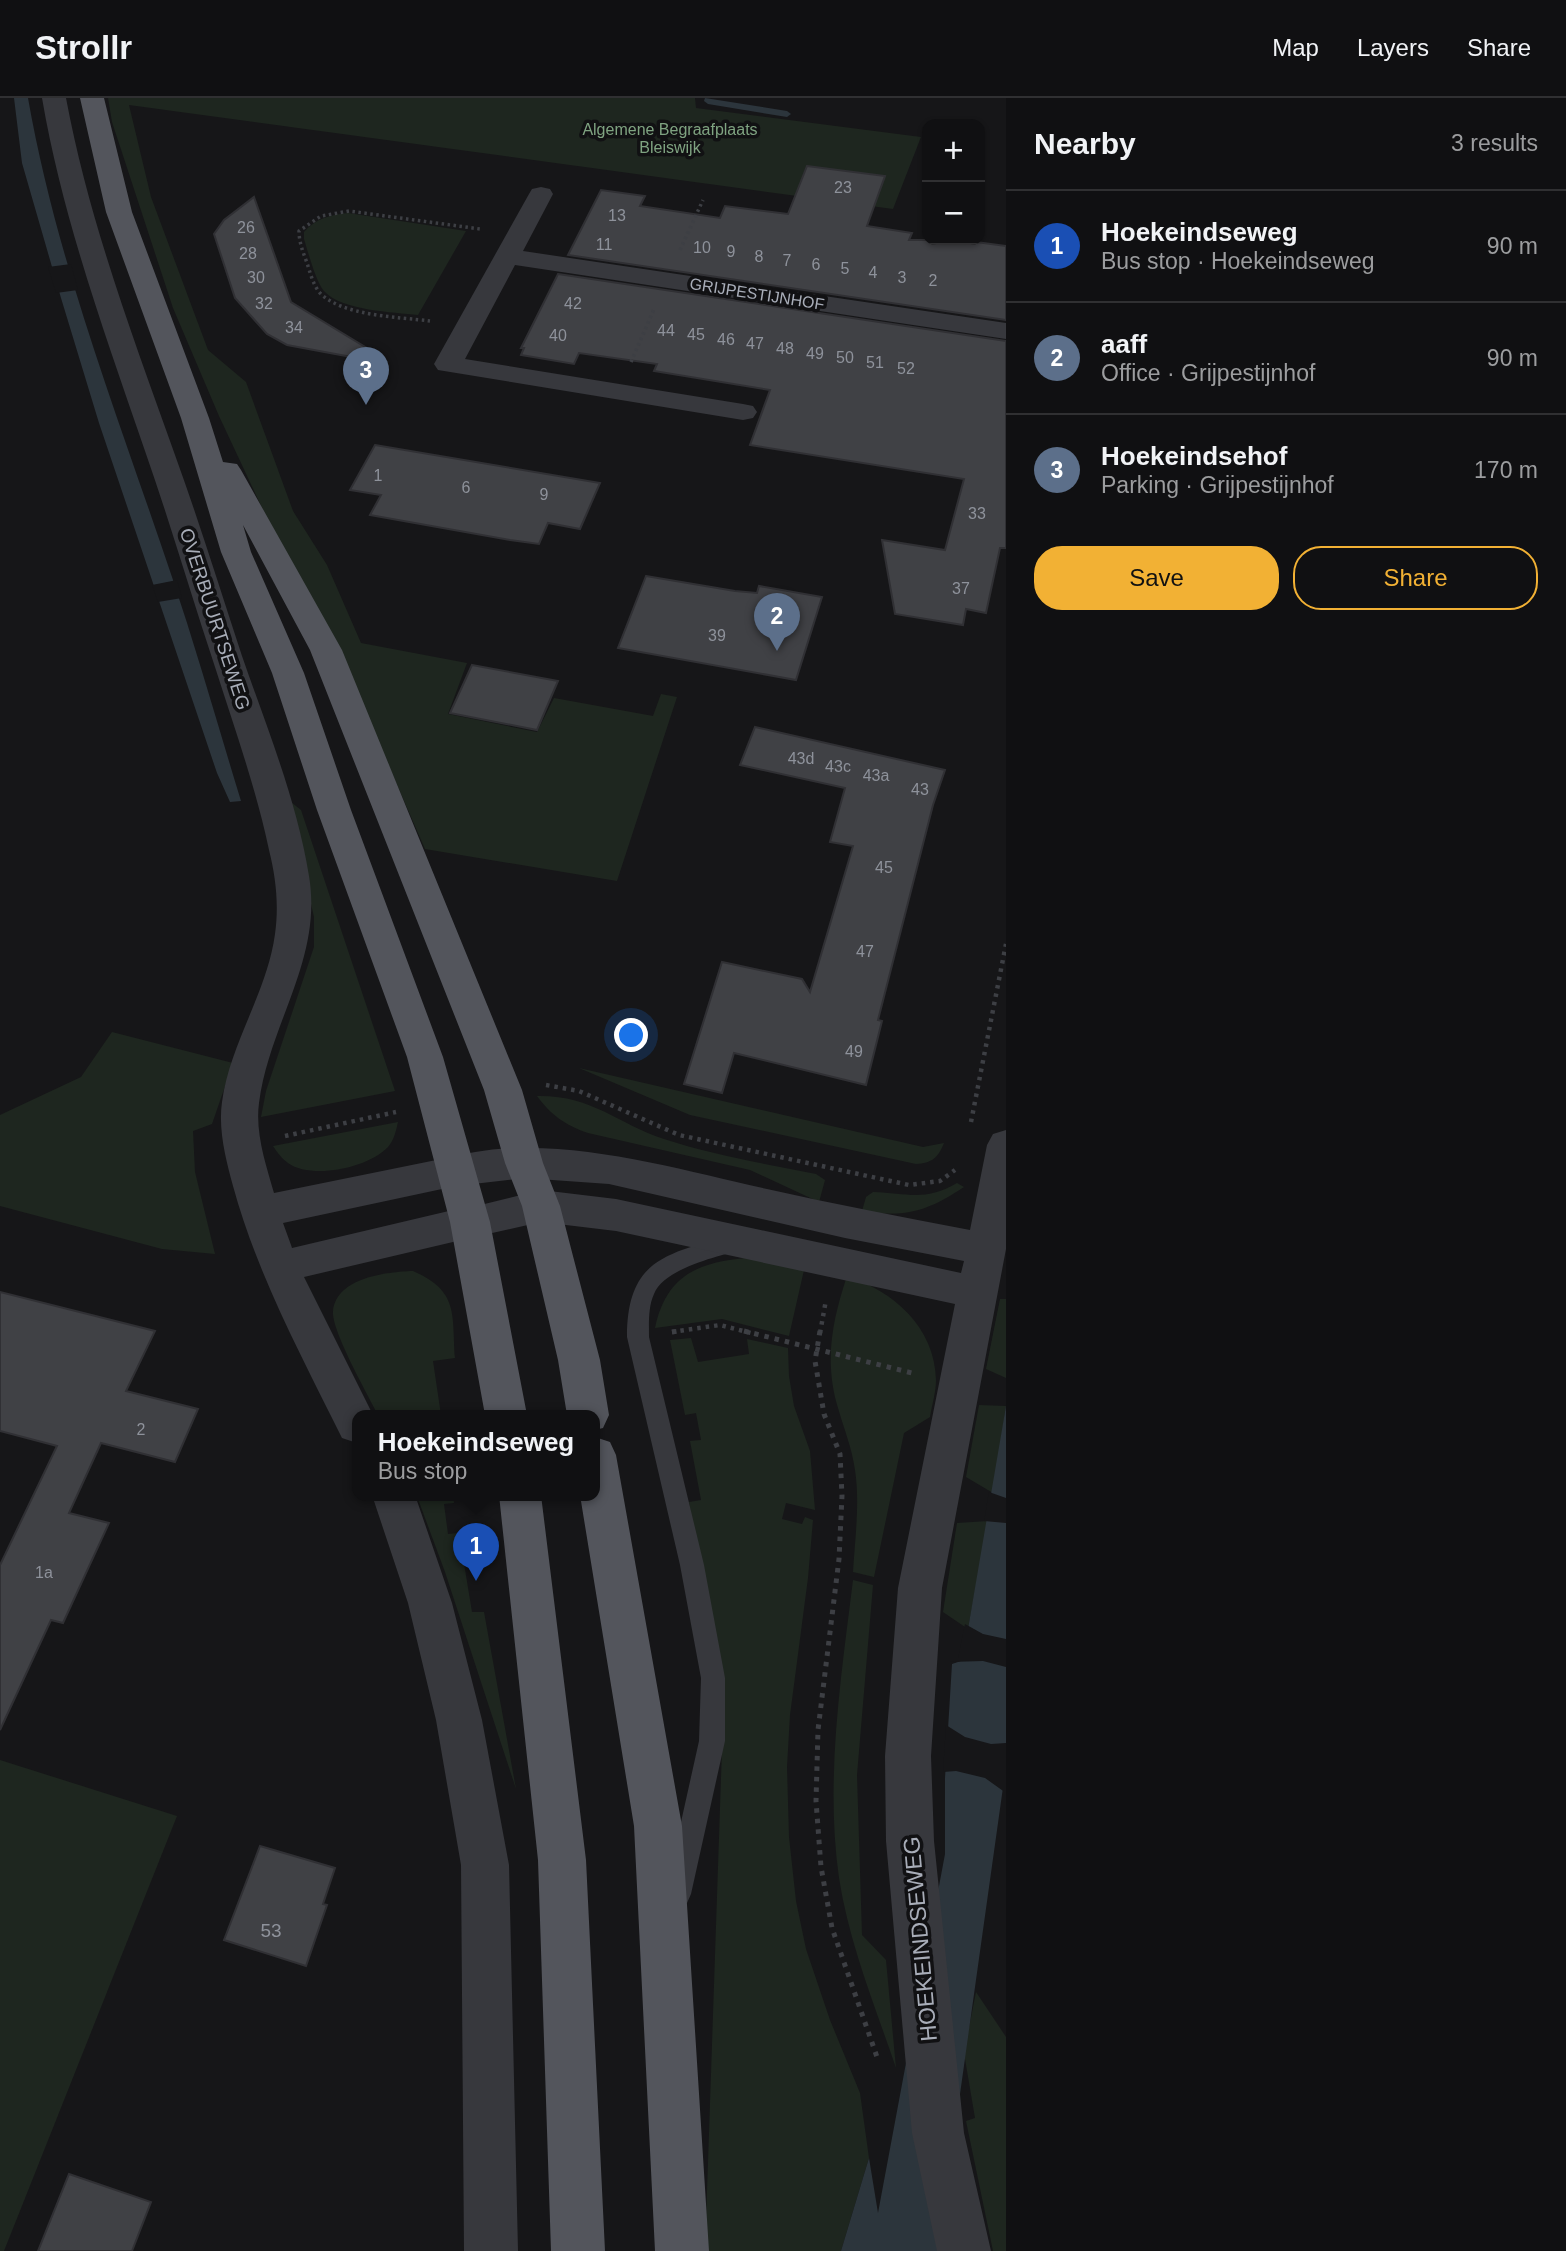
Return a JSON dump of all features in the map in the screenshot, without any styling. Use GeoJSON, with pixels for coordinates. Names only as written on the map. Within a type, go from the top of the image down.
{"type":"FeatureCollection","features":[{"type":"Feature","properties":{"kind":"main road"},"geometry":{"type":"LineString","coordinates":[[92,98],[119,212],[195,418],[236,552],[288,673],[334,810],[425,1057],[470,1222],[505,1410]]}},
{"type":"Feature","properties":{"kind":"main road"},"geometry":{"type":"LineString","coordinates":[[195,418],[246,500],[326,650],[503,1090],[524,1163],[541,1206],[579,1360],[587,1410]]}},
{"type":"Feature","properties":{"kind":"main road"},"geometry":{"type":"LineString","coordinates":[[600,1484],[658,1826],[682,2251]]}},
{"type":"Feature","properties":{"kind":"main road"},"geometry":{"type":"LineString","coordinates":[[521,1501],[562,1860],[578,2251]]}},
{"type":"Feature","properties":{"kind":"street","name":"OVERBUURTSEWEG"},"geometry":{"type":"LineString","coordinates":[[54,98],[64,163],[96,274],[156,440],[265,772],[293,880],[295,934],[285,972],[255,1049],[240,1105],[242,1145]]}},
{"type":"Feature","properties":{"kind":"street"},"geometry":{"type":"LineString","coordinates":[[541,194],[448,364],[743,412]]}},
{"type":"Feature","properties":{"kind":"street","name":"GRIJPESTIJNHOF"},"geometry":{"type":"LineString","coordinates":[[513,245],[1006,331]]}},
{"type":"Feature","properties":{"kind":"street"},"geometry":{"type":"LineString","coordinates":[[242,1145],[259,1212],[279,1268],[352,1415]]}},
{"type":"Feature","properties":{"kind":"street","name":"HOEKEINDSEWEG"},"geometry":{"type":"LineString","coordinates":[[964,2251],[939,2133],[910,1841],[908,1756],[920,1588],[1006,1145]]}},
{"type":"Feature","properties":{"kind":"street"},"geometry":{"type":"LineString","coordinates":[[259,1212],[456,1171],[524,1163],[609,1169],[845,1222],[986,1250]]}},
{"type":"Feature","properties":{"kind":"street"},"geometry":{"type":"LineString","coordinates":[[279,1268],[365,1245],[541,1206],[616,1215],[978,1293]]}},
{"type":"Feature","properties":{"kind":"street"},"geometry":{"type":"LineString","coordinates":[[395,1501],[430,1603],[440,1642],[459,1720],[485,1865],[491,2251]]}},
{"type":"Feature","properties":{"kind":"lane"},"geometry":{"type":"LineString","coordinates":[[666,1951],[712,1741],[713,1678],[692,1565],[638,1337],[638,1309],[650,1280],[678,1261],[739,1241]]}},
{"type":"Feature","properties":{"kind":"path"},"geometry":{"type":"LineString","coordinates":[[469,326],[362,311],[336,303],[318,291],[299,240],[299,231],[307,223],[327,213],[349,211],[513,245]]}},
{"type":"Feature","properties":{"kind":"path"},"geometry":{"type":"LineString","coordinates":[[970,1125],[1006,944]]}},
{"type":"Feature","properties":{"kind":"path"},"geometry":{"type":"LineString","coordinates":[[503,1090],[543,1085],[579,1091],[679,1135],[909,1185],[940,1181],[955,1171],[960,1161]]}},
{"type":"Feature","properties":{"kind":"path"},"geometry":{"type":"LineString","coordinates":[[242,1145],[438,1103]]}},
{"type":"Feature","properties":{"kind":"path"},"geometry":{"type":"LineString","coordinates":[[874,2044],[832,1928],[821,1867],[816,1801],[818,1730],[839,1559],[842,1496],[840,1454],[824,1414],[816,1348],[961,1385]]}},
{"type":"Feature","properties":{"kind":"green space","name":"Algemene Begraafplaats Bleiswijk"},"geometry":{"type":"Polygon","coordinates":[[[108,98],[695,98],[696,108],[921,137],[893,209],[129,105],[151,197],[208,350],[246,382],[293,511],[327,565],[361,643],[467,663],[448,714],[537,732],[554,698],[653,716],[661,694],[677,697],[617,881],[425,849],[333,638],[263,510],[173,308],[112,122],[108,98]]]}},
{"type":"Feature","properties":{"kind":"green space"},"geometry":{"type":"Polygon","coordinates":[[[348,213],[466,231],[418,315],[355,307],[332,298],[321,287],[310,259],[304,232],[324,218],[348,213]]]}},
{"type":"Feature","properties":{"kind":"green space"},"geometry":{"type":"Polygon","coordinates":[[[287,799],[301,810],[395,1091],[261,1117],[266,1091],[314,947],[314,917],[287,799]]]}},
{"type":"Feature","properties":{"kind":"green space"},"geometry":{"type":"Polygon","coordinates":[[[112,1032],[233,1063],[212,1124],[193,1131],[195,1172],[215,1254],[162,1249],[0,1206],[0,1115],[81,1077],[112,1032]]]}},
{"type":"Feature","properties":{"kind":"green space"},"geometry":{"type":"Polygon","coordinates":[[[579,1068],[923,1147],[944,1143],[934,1159],[916,1164],[690,1115],[579,1068]]]}},
{"type":"Feature","properties":{"kind":"green space"},"geometry":{"type":"Polygon","coordinates":[[[537,1096],[556,1097],[589,1105],[647,1133],[683,1145],[816,1174],[825,1180],[819,1202],[750,1170],[572,1127],[559,1119],[537,1096]]]}},
{"type":"Feature","properties":{"kind":"green space"},"geometry":{"type":"Polygon","coordinates":[[[398,1122],[388,1147],[367,1161],[340,1169],[311,1171],[298,1168],[286,1161],[273,1146],[398,1122]]]}},
{"type":"Feature","properties":{"kind":"green space"},"geometry":{"type":"Polygon","coordinates":[[[957,1183],[964,1187],[939,1202],[916,1211],[891,1214],[862,1211],[866,1197],[873,1192],[906,1195],[935,1193],[957,1183]]]}},
{"type":"Feature","properties":{"kind":"green space"},"geometry":{"type":"Polygon","coordinates":[[[745,1258],[804,1270],[789,1336],[722,1319],[655,1328],[667,1296],[685,1276],[711,1264],[745,1258]]]}},
{"type":"Feature","properties":{"kind":"green space"},"geometry":{"type":"Polygon","coordinates":[[[413,1271],[428,1279],[439,1287],[450,1306],[455,1358],[433,1361],[440,1410],[375,1410],[338,1332],[333,1311],[344,1291],[365,1279],[413,1271]]]}},
{"type":"Feature","properties":{"kind":"green space"},"geometry":{"type":"Polygon","coordinates":[[[847,1276],[880,1291],[908,1314],[920,1328],[934,1361],[936,1380],[930,1417],[904,1433],[874,1577],[853,1572],[857,1521],[855,1470],[831,1374],[834,1325],[847,1276]]]}},
{"type":"Feature","properties":{"kind":"green space"},"geometry":{"type":"Polygon","coordinates":[[[1000,1299],[1006,1299],[1006,1378],[986,1369],[1000,1299]]]}},
{"type":"Feature","properties":{"kind":"green space"},"geometry":{"type":"Polygon","coordinates":[[[691,1338],[698,1362],[749,1354],[747,1339],[788,1348],[794,1406],[810,1451],[815,1510],[786,1503],[782,1519],[802,1524],[805,1517],[813,1520],[790,1715],[787,1767],[789,1837],[796,1901],[806,1949],[830,2020],[860,2093],[869,2158],[841,2251],[705,2251],[723,1719],[689,1502],[701,1500],[690,1441],[701,1440],[696,1413],[685,1415],[670,1340],[691,1338]]]}},
{"type":"Feature","properties":{"kind":"green space"},"geometry":{"type":"Polygon","coordinates":[[[979,1405],[1006,1406],[993,1493],[966,1477],[979,1405]]]}},
{"type":"Feature","properties":{"kind":"green space"},"geometry":{"type":"Polygon","coordinates":[[[419,1501],[454,1501],[444,1504],[448,1534],[459,1533],[472,1612],[484,1612],[516,1789],[445,1572],[419,1501]]]}},
{"type":"Feature","properties":{"kind":"green space"},"geometry":{"type":"Polygon","coordinates":[[[988,1521],[968,1629],[943,1612],[957,1523],[988,1521]]]}},
{"type":"Feature","properties":{"kind":"green space"},"geometry":{"type":"Polygon","coordinates":[[[853,1580],[873,1585],[857,1775],[862,1935],[886,1960],[896,2068],[849,1926],[835,1841],[836,1729],[853,1580]]]}},
{"type":"Feature","properties":{"kind":"green space"},"geometry":{"type":"Polygon","coordinates":[[[0,1760],[177,1816],[4,2251],[0,2251],[0,1760]]]}},
{"type":"Feature","properties":{"kind":"green space"},"geometry":{"type":"Polygon","coordinates":[[[976,1992],[1006,2037],[1006,2251],[993,2251],[966,2121],[975,2118],[964,2053],[976,1992]]]}},
{"type":"Feature","properties":{"kind":"shaded area"},"geometry":{"type":"Polygon","coordinates":[[[14,98],[28,98],[40,159],[72,280],[181,605],[241,801],[230,802],[217,773],[99,423],[22,163],[14,98]]]}},
{"type":"Feature","properties":{"kind":"shaded area"},"geometry":{"type":"Polygon","coordinates":[[[1006,1406],[1006,1766],[938,2251],[841,2251],[869,2158],[878,2213],[945,1854],[945,1778],[952,1664],[961,1661],[968,1629],[1006,1406]]]}},
{"type":"Feature","properties":{"kind":"pier"},"geometry":{"type":"Polygon","coordinates":[[[71,264],[78,290],[56,293],[48,267],[71,264]]]}},
{"type":"Feature","properties":{"kind":"pier"},"geometry":{"type":"Polygon","coordinates":[[[177,580],[182,598],[158,602],[152,585],[177,580]]]}},
{"type":"Feature","properties":{"kind":"pier"},"geometry":{"type":"Polygon","coordinates":[[[989,1492],[1006,1498],[1006,1523],[984,1521],[989,1492]]]}},
{"type":"Feature","properties":{"kind":"pier"},"geometry":{"type":"Polygon","coordinates":[[[965,1624],[983,1634],[1006,1639],[1006,1667],[983,1661],[950,1662],[958,1658],[965,1624]]]}},
{"type":"Feature","properties":{"kind":"pier"},"geometry":{"type":"Polygon","coordinates":[[[946,1725],[965,1737],[991,1744],[1006,1743],[1006,1793],[985,1778],[956,1771],[943,1772],[946,1725]]]}},
{"type":"Feature","properties":{"kind":"building"},"geometry":{"type":"Polygon","coordinates":[[[807,166],[885,176],[867,226],[912,233],[909,240],[922,240],[922,245],[985,243],[1006,246],[1006,320],[568,255],[601,190],[645,196],[640,206],[720,218],[725,206],[788,214],[807,166]]]}},
{"type":"Feature","properties":{"kind":"building"},"geometry":{"type":"Polygon","coordinates":[[[254,197],[291,302],[385,359],[384,363],[287,345],[267,334],[235,298],[214,234],[224,220],[254,197]]]}},
{"type":"Feature","properties":{"kind":"building"},"geometry":{"type":"Polygon","coordinates":[[[558,274],[1006,341],[1006,548],[1000,548],[986,613],[966,609],[963,625],[895,614],[882,540],[945,550],[964,479],[750,445],[770,390],[654,371],[657,364],[579,353],[574,364],[521,355],[524,348],[521,348],[558,274]]]}},
{"type":"Feature","properties":{"kind":"building"},"geometry":{"type":"Polygon","coordinates":[[[375,445],[600,483],[580,529],[548,523],[539,544],[510,540],[370,515],[381,495],[350,490],[375,445]]]}},
{"type":"Feature","properties":{"kind":"building"},"geometry":{"type":"Polygon","coordinates":[[[646,576],[735,591],[757,593],[759,586],[822,597],[796,680],[618,648],[646,576]]]}},
{"type":"Feature","properties":{"kind":"building"},"geometry":{"type":"Polygon","coordinates":[[[472,665],[558,681],[537,730],[450,713],[472,665]]]}},
{"type":"Feature","properties":{"kind":"building"},"geometry":{"type":"Polygon","coordinates":[[[755,727],[945,770],[933,805],[878,1020],[882,1021],[866,1085],[734,1053],[722,1093],[684,1084],[722,962],[802,979],[810,992],[853,846],[830,842],[845,788],[740,765],[755,727]]]}},
{"type":"Feature","properties":{"kind":"building"},"geometry":{"type":"Polygon","coordinates":[[[0,1292],[155,1331],[126,1391],[198,1409],[175,1462],[101,1443],[69,1513],[109,1523],[63,1623],[51,1620],[0,1730],[0,1565],[57,1446],[0,1431],[0,1292]]]}},
{"type":"Feature","properties":{"kind":"building"},"geometry":{"type":"Polygon","coordinates":[[[260,1846],[335,1868],[323,1904],[327,1905],[306,1966],[224,1940],[260,1846]]]}},
{"type":"Feature","properties":{"kind":"building"},"geometry":{"type":"Polygon","coordinates":[[[69,2174],[151,2202],[132,2251],[38,2251],[69,2174]]]}},
{"type":"Feature","properties":{"kind":"waterway"},"geometry":{"type":"LineString","coordinates":[[709,98],[708,101],[787,114]]}},
{"type":"Feature","properties":{"kind":"place","name":"Hoekeindsehof"},"geometry":{"type":"Point","coordinates":[366,405]}},
{"type":"Feature","properties":{"kind":"place","name":"aaff"},"geometry":{"type":"Point","coordinates":[777,651]}},
{"type":"Feature","properties":{"kind":"place","name":"Hoekeindseweg"},"geometry":{"type":"Point","coordinates":[476,1581]}}]}
